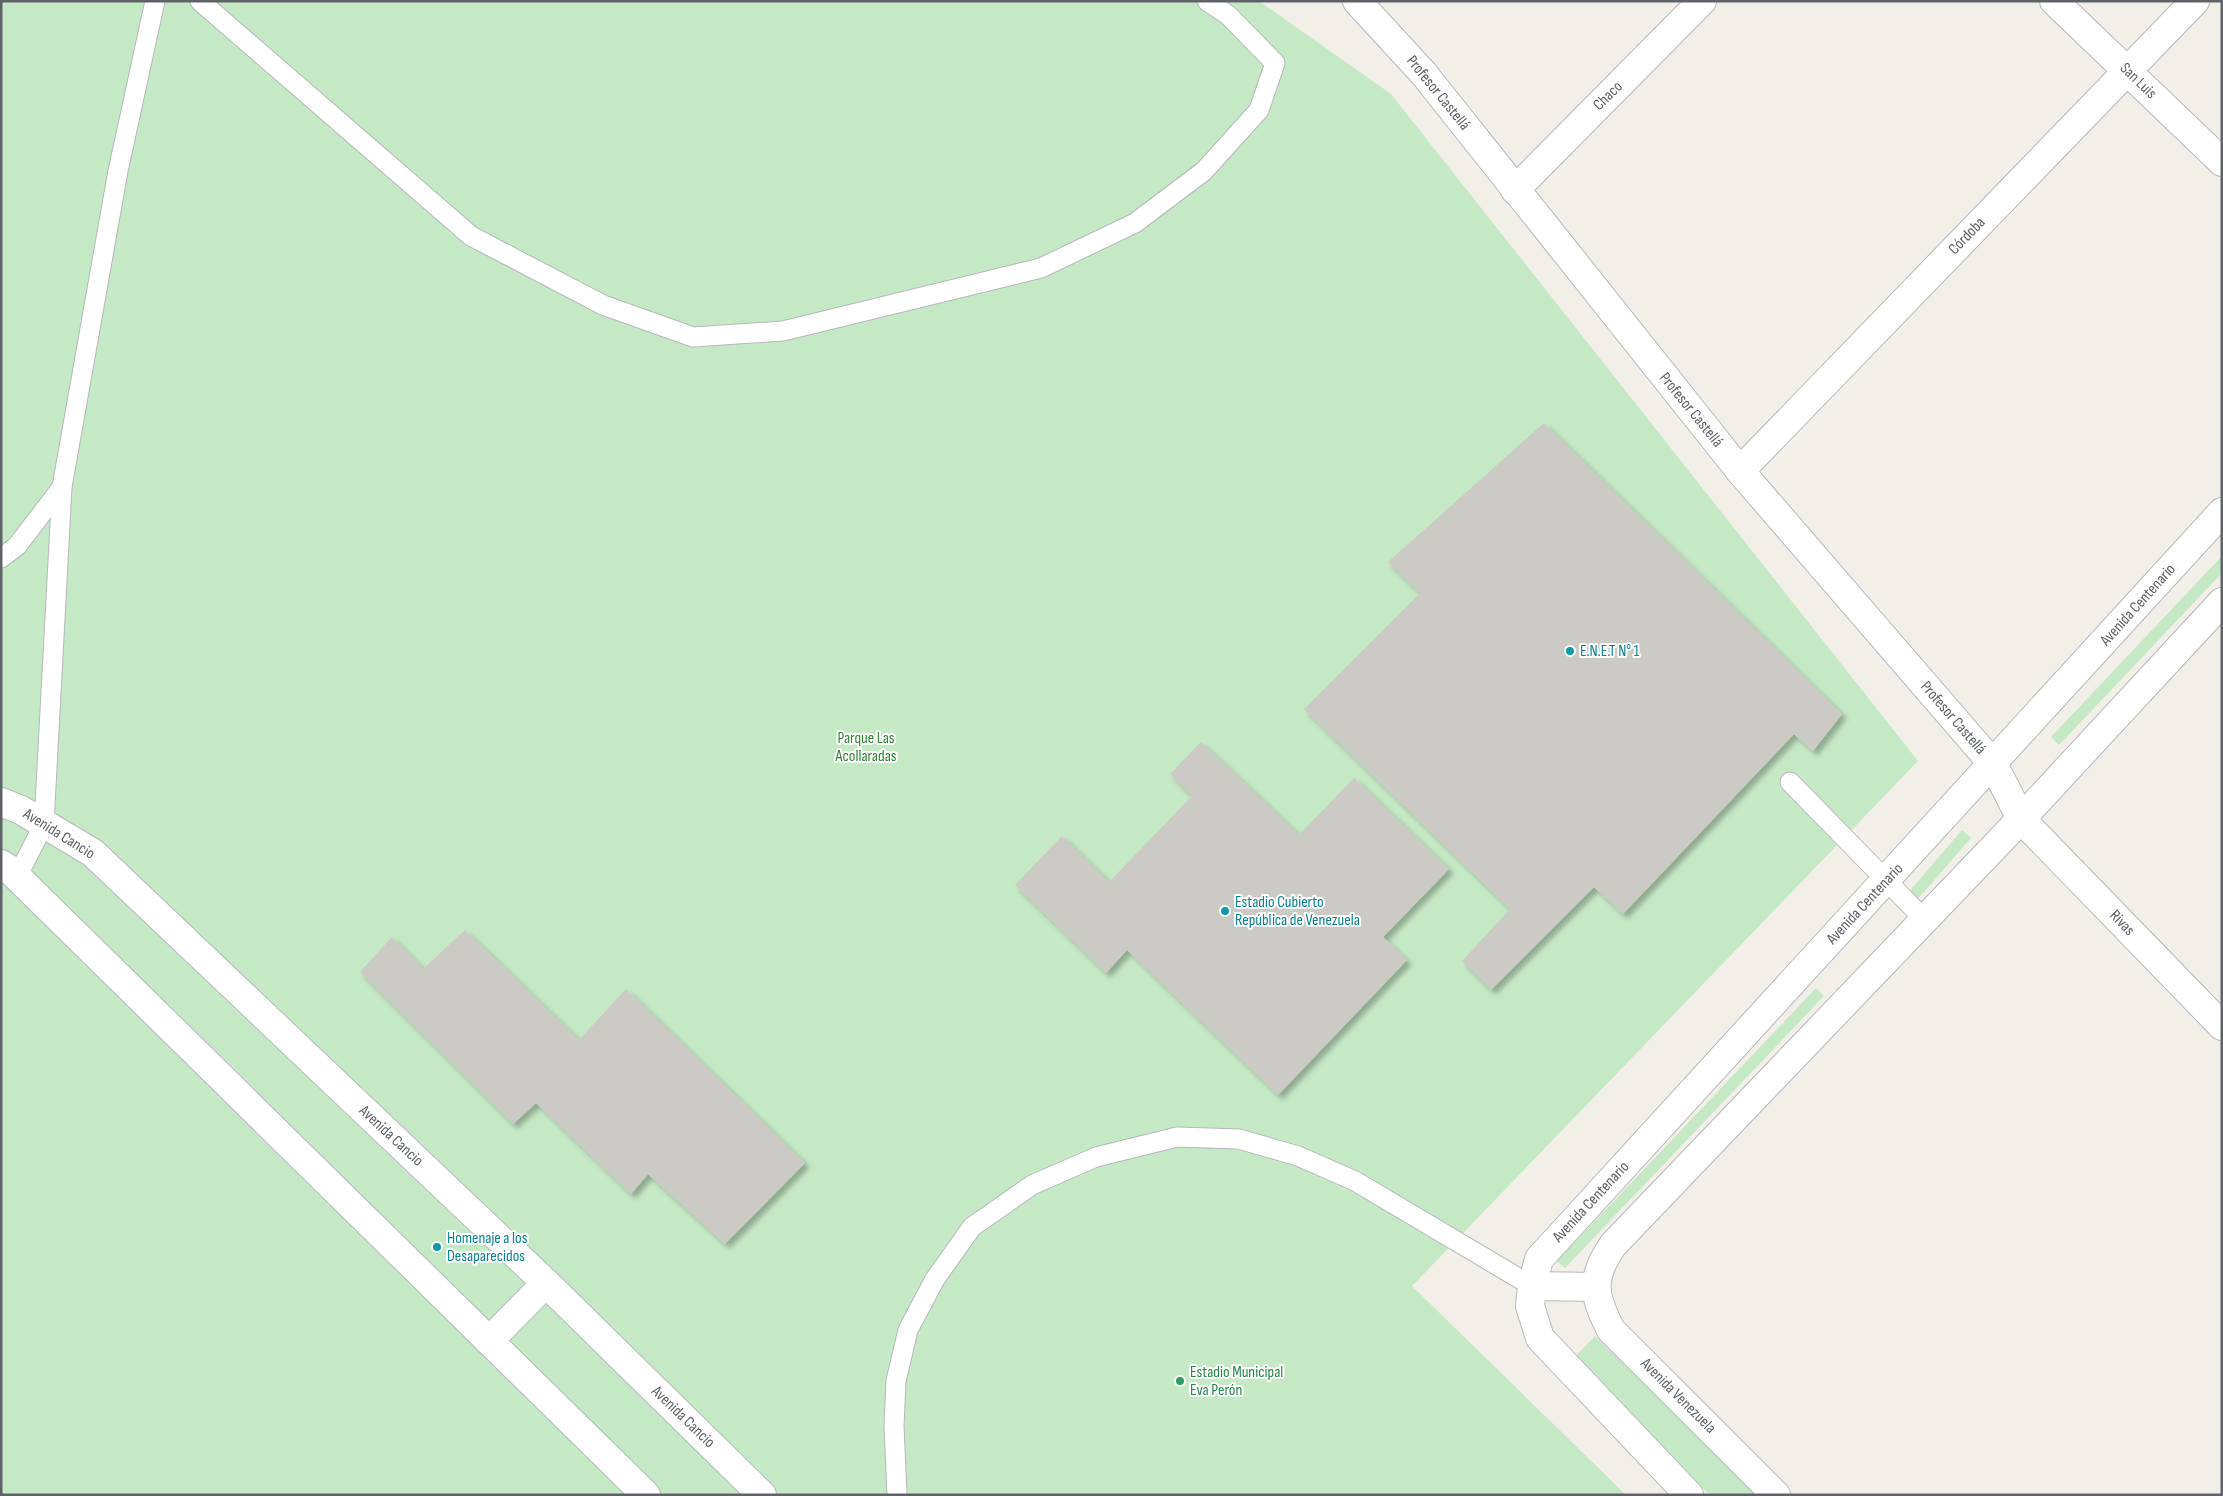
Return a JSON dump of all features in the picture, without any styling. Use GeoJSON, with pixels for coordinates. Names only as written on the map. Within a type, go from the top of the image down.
{"type":"FeatureCollection","features":[{"type":"Feature","properties":{"kind":"street","name":"Profesor Castellá"},"geometry":{"type":"LineString","coordinates":[[1356,1],[1424,74],[1740,471],[1993,764],[2021,819]]}},
{"type":"Feature","properties":{"kind":"street","name":"Chaco"},"geometry":{"type":"LineString","coordinates":[[1515,190],[1702,1]]}},
{"type":"Feature","properties":{"kind":"street","name":"San Luis"},"geometry":{"type":"LineString","coordinates":[[2054,1],[2222,162]]}},
{"type":"Feature","properties":{"kind":"street","name":"Córdoba"},"geometry":{"type":"LineString","coordinates":[[1740,471],[2195,1]]}},
{"type":"Feature","properties":{"kind":"street","name":"Avenida Centenario"},"geometry":{"type":"LineString","coordinates":[[1531,1296],[1539,1259],[2222,512]]}},
{"type":"Feature","properties":{"kind":"street"},"geometry":{"type":"LineString","coordinates":[[1689,1495],[1540,1338],[1531,1296],[1596,1287],[1600,1264],[1613,1245],[2021,819],[2222,602]]}},
{"type":"Feature","properties":{"kind":"street","name":"Avenida Cancio"},"geometry":{"type":"LineString","coordinates":[[1,802],[21,810],[94,853],[546,1283],[762,1495]]}},
{"type":"Feature","properties":{"kind":"street","name":"Rivas"},"geometry":{"type":"LineString","coordinates":[[2021,819],[2222,1026]]}},
{"type":"Feature","properties":{"kind":"street"},"geometry":{"type":"LineString","coordinates":[[9,870],[646,1495]]}},
{"type":"Feature","properties":{"kind":"street"},"geometry":{"type":"LineString","coordinates":[[489,1341],[546,1283]]}},
{"type":"Feature","properties":{"kind":"street","name":"Avenida Venezuela"},"geometry":{"type":"LineString","coordinates":[[1596,1287],[1600,1308],[1611,1330],[1776,1495]]}},
{"type":"Feature","properties":{"kind":"lane"},"geometry":{"type":"LineString","coordinates":[[9,870],[44,824],[62,487],[118,171],[155,1]]}},
{"type":"Feature","properties":{"kind":"lane"},"geometry":{"type":"LineString","coordinates":[[200,1],[470,236],[603,305],[693,337],[783,331],[1041,268],[1135,223],[1204,171],[1259,110],[1275,63],[1228,15],[1207,1]]}},
{"type":"Feature","properties":{"kind":"lane"},"geometry":{"type":"LineString","coordinates":[[1,558],[17,546],[62,487]]}},
{"type":"Feature","properties":{"kind":"lane"},"geometry":{"type":"LineString","coordinates":[[1790,782],[1925,920]]}},
{"type":"Feature","properties":{"kind":"lane"},"geometry":{"type":"LineString","coordinates":[[897,1495],[894,1425],[896,1381],[908,1330],[935,1279],[972,1227],[1032,1185],[1096,1157],[1177,1137],[1239,1139],[1298,1156],[1355,1181],[1531,1296]]}},
{"type":"Feature","properties":{"kind":"green space","name":"Parque Las Acollaradas"},"geometry":{"type":"Polygon","coordinates":[[[1,1],[1259,1],[1391,94],[1918,761],[1412,1286],[1626,1495],[1,1495],[1,1]]]}},
{"type":"Feature","properties":{"kind":"green space"},"geometry":{"type":"Polygon","coordinates":[[[2222,556],[2222,573],[2059,745],[2051,737],[2222,556]]]}},
{"type":"Feature","properties":{"kind":"green space"},"geometry":{"type":"Polygon","coordinates":[[[1962,830],[1971,838],[1916,901],[1908,893],[1962,830]]]}},
{"type":"Feature","properties":{"kind":"green space"},"geometry":{"type":"Polygon","coordinates":[[[1816,988],[1824,996],[1565,1268],[1557,1261],[1816,988]]]}},
{"type":"Feature","properties":{"kind":"green space"},"geometry":{"type":"Polygon","coordinates":[[[1595,1336],[1760,1495],[1710,1495],[1571,1361],[1595,1336]]]}},
{"type":"Feature","properties":{"kind":"building","name":"E.N.E.T N° 1"},"geometry":{"type":"Polygon","coordinates":[[[1544,423],[1842,714],[1813,751],[1794,734],[1623,914],[1594,887],[1491,990],[1462,961],[1510,909],[1304,709],[1420,593],[1388,562],[1544,423]]]}},
{"type":"Feature","properties":{"kind":"building","name":"Estadio Cubierto República de Venezuela"},"geometry":{"type":"Polygon","coordinates":[[[1201,742],[1299,835],[1354,778],[1449,869],[1383,937],[1407,960],[1278,1095],[1127,950],[1106,973],[1015,885],[1062,836],[1109,882],[1192,796],[1170,774],[1201,742]]]}},
{"type":"Feature","properties":{"kind":"building"},"geometry":{"type":"Polygon","coordinates":[[[465,930],[579,1040],[626,989],[805,1163],[725,1244],[648,1174],[631,1194],[536,1103],[513,1124],[360,972],[392,937],[423,969],[465,930]]]}},
{"type":"Feature","properties":{"kind":"place","name":"E.N.E.T N° 1"},"geometry":{"type":"Point","coordinates":[1570,651]}},
{"type":"Feature","properties":{"kind":"place","name":"Estadio Cubierto República de Venezuela"},"geometry":{"type":"Point","coordinates":[1225,911]}},
{"type":"Feature","properties":{"kind":"place","name":"Homenaje a los Desaparecidos"},"geometry":{"type":"Point","coordinates":[437,1247]}},
{"type":"Feature","properties":{"kind":"place","name":"Estadio Municipal Eva Perón"},"geometry":{"type":"Point","coordinates":[1180,1381]}}]}
